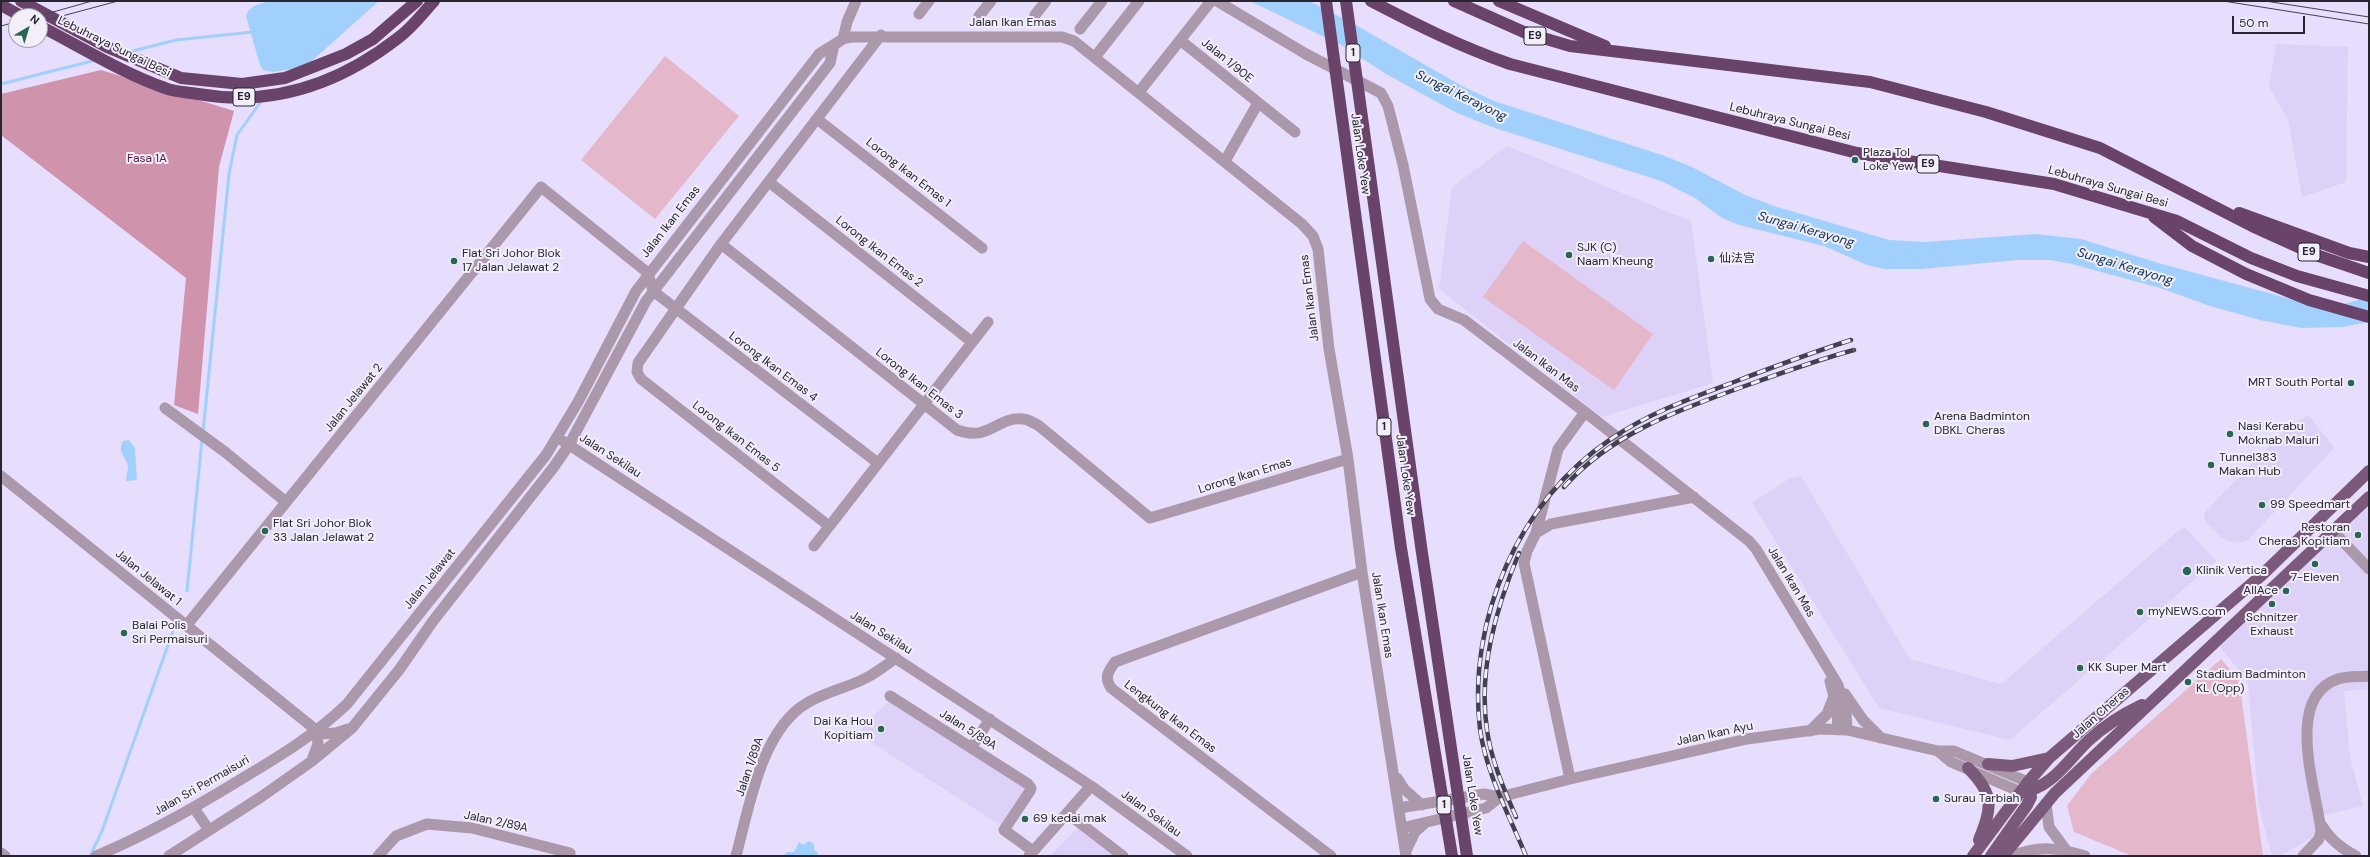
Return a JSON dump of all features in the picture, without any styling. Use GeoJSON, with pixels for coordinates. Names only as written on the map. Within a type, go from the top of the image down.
{"type":"FeatureCollection","features":[{"type":"Feature","properties":{"kind":"highway","name":"Lebuhraya Sungai Besi"},"geometry":{"type":"LineString","coordinates":[[21,1],[107,47],[181,78],[242,84],[285,78],[346,54],[373,39],[417,1]]}},
{"type":"Feature","properties":{"kind":"highway","name":"Lebuhraya Sungai Besi"},"geometry":{"type":"LineString","coordinates":[[48,30],[133,74],[166,88],[223,98],[278,96],[305,89],[355,68],[400,37],[434,1]]}},
{"type":"Feature","properties":{"kind":"highway","name":"Jalan Loke Yew"},"geometry":{"type":"LineString","coordinates":[[1326,1],[1401,548],[1437,759],[1451,854]]}},
{"type":"Feature","properties":{"kind":"highway","name":"Jalan Loke Yew"},"geometry":{"type":"LineString","coordinates":[[1346,1],[1466,851]]}},
{"type":"Feature","properties":{"kind":"highway","name":"Lebuhraya Sungai Besi"},"geometry":{"type":"LineString","coordinates":[[1371,1],[1429,32],[1476,53],[1560,78],[1857,153],[2054,184],[2177,221],[2251,258],[2297,276],[2369,296]]}},
{"type":"Feature","properties":{"kind":"highway","name":"Lebuhraya Sungai Besi"},"geometry":{"type":"LineString","coordinates":[[1454,1],[1526,33],[1570,46],[1856,80],[1886,86],[1986,112],[2100,148],[2252,226],[2316,255],[2369,273]]}},
{"type":"Feature","properties":{"kind":"highway"},"geometry":{"type":"LineString","coordinates":[[1499,1],[1620,52]]}},
{"type":"Feature","properties":{"kind":"highway"},"geometry":{"type":"LineString","coordinates":[[2196,198],[2348,253],[2369,257]]}},
{"type":"Feature","properties":{"kind":"highway"},"geometry":{"type":"LineString","coordinates":[[2147,212],[2192,246],[2246,274],[2309,300],[2369,317]]}},
{"type":"Feature","properties":{"kind":"main road","name":"Jalan Cheras"},"geometry":{"type":"LineString","coordinates":[[1973,856],[2049,758],[2263,574],[2369,471]]}},
{"type":"Feature","properties":{"kind":"main road","name":"Jalan Cheras"},"geometry":{"type":"LineString","coordinates":[[2003,856],[2046,804],[2150,701],[2334,532],[2369,497]]}},
{"type":"Feature","properties":{"kind":"main road"},"geometry":{"type":"LineString","coordinates":[[1990,856],[2027,805],[2031,797],[2026,788],[2052,778],[2089,740],[2125,713],[2150,701]]}},
{"type":"Feature","properties":{"kind":"main road"},"geometry":{"type":"LineString","coordinates":[[1988,764],[2012,766],[2049,758]]}},
{"type":"Feature","properties":{"kind":"main road"},"geometry":{"type":"LineString","coordinates":[[1968,768],[1985,788],[1990,807],[1973,856]]}},
{"type":"Feature","properties":{"kind":"street"},"geometry":{"type":"LineString","coordinates":[[169,856],[261,797],[312,761],[352,728],[399,670],[433,621],[553,468],[569,445],[653,291],[830,63],[856,1]]}},
{"type":"Feature","properties":{"kind":"street"},"geometry":{"type":"LineString","coordinates":[[919,14],[929,1]]}},
{"type":"Feature","properties":{"kind":"street"},"geometry":{"type":"LineString","coordinates":[[979,16],[991,1]]}},
{"type":"Feature","properties":{"kind":"street"},"geometry":{"type":"LineString","coordinates":[[1035,15],[1046,1]]}},
{"type":"Feature","properties":{"kind":"street"},"geometry":{"type":"LineString","coordinates":[[1080,29],[1102,1]]}},
{"type":"Feature","properties":{"kind":"street"},"geometry":{"type":"LineString","coordinates":[[1095,57],[1139,1]]}},
{"type":"Feature","properties":{"kind":"street"},"geometry":{"type":"LineString","coordinates":[[1139,92],[1211,1]]}},
{"type":"Feature","properties":{"kind":"street","name":"Jalan Ikan Mas"},"geometry":{"type":"LineString","coordinates":[[1217,1],[1306,54],[1382,93],[1388,106],[1403,165],[1430,299],[1438,309],[1464,320],[1585,412],[1694,497],[1756,549],[1829,673],[1846,711],[1843,730]]}},
{"type":"Feature","properties":{"kind":"street"},"geometry":{"type":"LineString","coordinates":[[675,309],[721,244],[881,35]]}},
{"type":"Feature","properties":{"kind":"street","name":"Jalan Ikan Emas"},"geometry":{"type":"LineString","coordinates":[[558,437],[636,291],[648,273],[819,54],[839,42],[881,35],[1064,37],[1074,41],[1225,161],[1302,224],[1313,236],[1318,249],[1329,349],[1348,459],[1362,572],[1406,855]]}},
{"type":"Feature","properties":{"kind":"street","name":"Jalan 1/90E"},"geometry":{"type":"LineString","coordinates":[[1180,40],[1295,132]]}},
{"type":"Feature","properties":{"kind":"street"},"geometry":{"type":"LineString","coordinates":[[1225,161],[1258,102]]}},
{"type":"Feature","properties":{"kind":"street","name":"Lorong Ikan Emas 1"},"geometry":{"type":"LineString","coordinates":[[818,119],[982,248]]}},
{"type":"Feature","properties":{"kind":"street","name":"Lorong Ikan Emas 2"},"geometry":{"type":"LineString","coordinates":[[769,182],[972,342]]}},
{"type":"Feature","properties":{"kind":"street","name":"Jalan Jelawat 2"},"geometry":{"type":"LineString","coordinates":[[186,626],[541,187],[648,273]]}},
{"type":"Feature","properties":{"kind":"street","name":"Lorong Ikan Emas 3"},"geometry":{"type":"LineString","coordinates":[[721,244],[957,430],[970,435],[983,433],[1011,420],[1024,419],[1038,425],[1150,518]]}},
{"type":"Feature","properties":{"kind":"street"},"geometry":{"type":"LineString","coordinates":[[648,273],[653,291]]}},
{"type":"Feature","properties":{"kind":"street","name":"Lorong Ikan Emas 4"},"geometry":{"type":"LineString","coordinates":[[653,291],[878,463]]}},
{"type":"Feature","properties":{"kind":"street","name":"Lorong Ikan Emas 5"},"geometry":{"type":"LineString","coordinates":[[675,309],[638,363],[637,372],[641,379],[828,526]]}},
{"type":"Feature","properties":{"kind":"street"},"geometry":{"type":"LineString","coordinates":[[814,546],[828,526],[988,322]]}},
{"type":"Feature","properties":{"kind":"street"},"geometry":{"type":"LineString","coordinates":[[164,408],[225,452],[286,502]]}},
{"type":"Feature","properties":{"kind":"street"},"geometry":{"type":"LineString","coordinates":[[1570,779],[1524,563],[1527,551],[1536,533],[1558,449],[1585,412]]}},
{"type":"Feature","properties":{"kind":"street","name":"Jalan Sekilau"},"geometry":{"type":"LineString","coordinates":[[558,437],[1091,786],[1187,856]]}},
{"type":"Feature","properties":{"kind":"street","name":"Jalan Jelawat"},"geometry":{"type":"LineString","coordinates":[[316,730],[347,704],[542,460],[558,437]]}},
{"type":"Feature","properties":{"kind":"street","name":"Lorong Ikan Emas"},"geometry":{"type":"LineString","coordinates":[[1150,518],[1348,459]]}},
{"type":"Feature","properties":{"kind":"street","name":"Jalan Jelawat 1"},"geometry":{"type":"LineString","coordinates":[[1,476],[316,730]]}},
{"type":"Feature","properties":{"kind":"street"},"geometry":{"type":"LineString","coordinates":[[1536,533],[1551,524],[1694,497]]}},
{"type":"Feature","properties":{"kind":"street"},"geometry":{"type":"LineString","coordinates":[[2334,532],[2369,569]]}},
{"type":"Feature","properties":{"kind":"street","name":"Lengkung Ikan Emas"},"geometry":{"type":"LineString","coordinates":[[1331,856],[1111,688],[1107,682],[1107,674],[1115,662],[1362,572]]}},
{"type":"Feature","properties":{"kind":"street","name":"Jalan 1/89A"},"geometry":{"type":"LineString","coordinates":[[736,856],[756,786],[774,738],[786,720],[807,703],[865,678],[896,658]]}},
{"type":"Feature","properties":{"kind":"street"},"geometry":{"type":"LineString","coordinates":[[2303,856],[2319,839],[2320,822],[2308,767],[2307,713],[2316,698],[2326,686],[2338,679],[2369,676]]}},
{"type":"Feature","properties":{"kind":"street"},"geometry":{"type":"LineString","coordinates":[[1810,731],[1827,714],[1836,690],[1863,720],[1882,738]]}},
{"type":"Feature","properties":{"kind":"street","name":"Jalan 5/89A"},"geometry":{"type":"LineString","coordinates":[[890,696],[1028,784],[1031,788],[1004,830],[1031,854]]}},
{"type":"Feature","properties":{"kind":"street"},"geometry":{"type":"LineString","coordinates":[[971,748],[990,719]]}},
{"type":"Feature","properties":{"kind":"street"},"geometry":{"type":"LineString","coordinates":[[316,730],[321,734],[328,735],[352,728]]}},
{"type":"Feature","properties":{"kind":"street"},"geometry":{"type":"LineString","coordinates":[[312,761],[318,744],[316,730]]}},
{"type":"Feature","properties":{"kind":"street","name":"Jalan Sri Permaisuri"},"geometry":{"type":"LineString","coordinates":[[96,856],[194,808],[296,746],[316,730]]}},
{"type":"Feature","properties":{"kind":"street","name":"Jalan Ikan Ayu"},"geometry":{"type":"LineString","coordinates":[[1402,828],[1486,808],[1500,797],[1570,779],[1747,739],[1810,731],[1843,730],[1938,751],[1954,751],[1988,764],[2026,788]]}},
{"type":"Feature","properties":{"kind":"street","name":"Jalan Ikan Ayu"},"geometry":{"type":"LineString","coordinates":[[1938,751],[1951,762],[2026,788]]}},
{"type":"Feature","properties":{"kind":"street"},"geometry":{"type":"LineString","coordinates":[[1394,773],[1404,789],[1422,805]]}},
{"type":"Feature","properties":{"kind":"street"},"geometry":{"type":"LineString","coordinates":[[1031,854],[1091,786]]}},
{"type":"Feature","properties":{"kind":"street","name":"Jalan Ikan Ayu"},"geometry":{"type":"LineString","coordinates":[[1399,808],[1484,794],[1500,797]]}},
{"type":"Feature","properties":{"kind":"street"},"geometry":{"type":"LineString","coordinates":[[2046,804],[2049,827],[2066,850]]}},
{"type":"Feature","properties":{"kind":"street"},"geometry":{"type":"LineString","coordinates":[[194,808],[209,830]]}},
{"type":"Feature","properties":{"kind":"street"},"geometry":{"type":"LineString","coordinates":[[1067,813],[1123,856]]}},
{"type":"Feature","properties":{"kind":"street"},"geometry":{"type":"LineString","coordinates":[[2320,822],[2328,837],[2340,848],[2356,856]]}},
{"type":"Feature","properties":{"kind":"street"},"geometry":{"type":"LineString","coordinates":[[1406,855],[1415,832],[1425,823]]}},
{"type":"Feature","properties":{"kind":"street","name":"Jalan 2/89A"},"geometry":{"type":"LineString","coordinates":[[378,856],[396,836],[427,824],[472,828],[570,853]]}},
{"type":"Feature","properties":{"kind":"street"},"geometry":{"type":"LineString","coordinates":[[2013,856],[2034,849],[2066,850],[2085,856]]}},
{"type":"Feature","properties":{"kind":"street"},"geometry":{"type":"LineString","coordinates":[[1,853],[6,856]]}},
{"type":"Feature","properties":{"kind":"shaded area"},"geometry":{"type":"Polygon","coordinates":[[[2276,44],[2348,47],[2346,182],[2302,197],[2288,120],[2269,87],[2276,44]]]}},
{"type":"Feature","properties":{"kind":"shaded area"},"geometry":{"type":"Polygon","coordinates":[[[665,56],[739,116],[655,219],[581,160],[665,56]]]}},
{"type":"Feature","properties":{"kind":"shaded area","name":"SJK (C) Naam Kheung"},"geometry":{"type":"Polygon","coordinates":[[[1507,146],[1691,221],[1713,383],[1602,417],[1439,289],[1452,187],[1507,146]]]}},
{"type":"Feature","properties":{"kind":"shaded area"},"geometry":{"type":"Polygon","coordinates":[[[1523,241],[1653,334],[1614,390],[1483,297],[1523,241]]]}},
{"type":"Feature","properties":{"kind":"shaded area"},"geometry":{"type":"Polygon","coordinates":[[[2309,415],[2334,448],[2248,540],[2243,542],[2231,542],[2222,538],[2205,521],[2204,516],[2206,511],[2290,425],[2309,415]]]}},
{"type":"Feature","properties":{"kind":"shaded area"},"geometry":{"type":"Polygon","coordinates":[[[1801,476],[1910,659],[2001,684],[2184,526],[2216,561],[2010,740],[1879,708],[1752,503],[1790,478],[1801,476]]]}},
{"type":"Feature","properties":{"kind":"shaded area"},"geometry":{"type":"Polygon","coordinates":[[[2369,504],[2369,689],[2344,691],[2350,757],[2363,806],[2316,817],[2316,835],[2280,856],[2272,856],[2259,807],[2248,684],[2244,676],[2219,646],[2369,504]]]}},
{"type":"Feature","properties":{"kind":"shaded area"},"geometry":{"type":"Polygon","coordinates":[[[2221,659],[2239,680],[2263,856],[2132,856],[2074,832],[2067,806],[2091,774],[2221,659]]]}},
{"type":"Feature","properties":{"kind":"shaded area"},"geometry":{"type":"Polygon","coordinates":[[[890,700],[1027,788],[1003,827],[863,737],[861,728],[890,700]]]}},
{"type":"Feature","properties":{"kind":"shaded area"},"geometry":{"type":"Polygon","coordinates":[[[1085,821],[1131,856],[1050,856],[1085,821]]]}},
{"type":"Feature","properties":{"kind":"green space","name":"Fasa 1A"},"geometry":{"type":"Polygon","coordinates":[[[101,70],[234,111],[219,167],[198,414],[174,405],[186,278],[1,135],[1,94],[101,70]]]}},
{"type":"Feature","properties":{"kind":"water"},"geometry":{"type":"Polygon","coordinates":[[[270,1],[379,1],[305,67],[273,72],[263,70],[260,65],[246,16],[253,7],[270,1]]]}},
{"type":"Feature","properties":{"kind":"water","name":"Sungai Kerayong"},"geometry":{"type":"Polygon","coordinates":[[[1250,1],[1309,1],[1354,24],[1462,86],[1494,101],[1662,155],[1692,167],[1745,195],[1774,206],[1889,240],[1925,242],[2036,234],[2081,239],[2155,262],[2294,300],[2340,305],[2369,297],[2369,322],[2343,327],[2301,328],[2260,320],[2210,306],[2160,288],[2072,264],[2050,260],[2017,260],[1922,269],[1885,269],[1867,265],[1824,246],[1739,225],[1722,218],[1695,198],[1661,181],[1495,128],[1457,113],[1386,74],[1343,46],[1250,1]]]}},
{"type":"Feature","properties":{"kind":"water"},"geometry":{"type":"Polygon","coordinates":[[[129,440],[135,448],[137,480],[126,481],[128,470],[121,445],[123,441],[129,440]]]}},
{"type":"Feature","properties":{"kind":"water"},"geometry":{"type":"Polygon","coordinates":[[[809,841],[814,844],[814,850],[818,853],[817,856],[783,856],[787,852],[794,852],[799,842],[803,845],[809,841]]]}},
{"type":"Feature","properties":{"kind":"waterway"},"geometry":{"type":"LineString","coordinates":[[129,52],[176,40],[253,32]]}},
{"type":"Feature","properties":{"kind":"waterway"},"geometry":{"type":"LineString","coordinates":[[1,84],[96,60]]}},
{"type":"Feature","properties":{"kind":"waterway"},"geometry":{"type":"LineString","coordinates":[[203,432],[229,174],[237,135],[262,100]]}},
{"type":"Feature","properties":{"kind":"waterway"},"geometry":{"type":"LineString","coordinates":[[187,591],[202,440]]}},
{"type":"Feature","properties":{"kind":"waterway"},"geometry":{"type":"LineString","coordinates":[[90,856],[102,831],[173,631]]}},
{"type":"Feature","properties":{"kind":"tram line"},"geometry":{"type":"LineString","coordinates":[[48,13],[92,1]]}},
{"type":"Feature","properties":{"kind":"tram line"},"geometry":{"type":"LineString","coordinates":[[48,20],[118,1]]}},
{"type":"Feature","properties":{"kind":"tram line"},"geometry":{"type":"LineString","coordinates":[[2223,1],[2369,24]]}},
{"type":"Feature","properties":{"kind":"tram line"},"geometry":{"type":"LineString","coordinates":[[2265,1],[2369,17]]}},
{"type":"Feature","properties":{"kind":"tram line"},"geometry":{"type":"LineString","coordinates":[[1,26],[8,24]]}},
{"type":"Feature","properties":{"kind":"railway"},"geometry":{"type":"LineString","coordinates":[[1526,856],[1487,762],[1480,729],[1478,688],[1482,646],[1491,605],[1506,566],[1526,529],[1550,495],[1578,465],[1611,439],[1640,421],[1686,400],[1851,340]]}},
{"type":"Feature","properties":{"kind":"railway"},"geometry":{"type":"LineString","coordinates":[[1564,487],[1583,468],[1603,452],[1648,425],[1671,414],[1799,367],[1854,350]]}},
{"type":"Feature","properties":{"kind":"railway"},"geometry":{"type":"LineString","coordinates":[[1516,817],[1498,774],[1489,741],[1485,707],[1485,685],[1487,662],[1496,617],[1519,553]]}},
{"type":"Feature","properties":{"kind":"place","name":"Plaza Tol Loke Yew"},"geometry":{"type":"Point","coordinates":[1855,160]}},
{"type":"Feature","properties":{"kind":"place","name":"SJK (C) Naam Kheung"},"geometry":{"type":"Point","coordinates":[1569,255]}},
{"type":"Feature","properties":{"kind":"place","name":"仙法宫"},"geometry":{"type":"Point","coordinates":[1711,259]}},
{"type":"Feature","properties":{"kind":"place","name":"Flat Sri Johor Blok 17 Jalan Jelawat 2"},"geometry":{"type":"Point","coordinates":[454,261]}},
{"type":"Feature","properties":{"kind":"place","name":"MRT South Portal"},"geometry":{"type":"Point","coordinates":[2351,383]}},
{"type":"Feature","properties":{"kind":"place","name":"Arena Badminton DBKL Cheras"},"geometry":{"type":"Point","coordinates":[1926,424]}},
{"type":"Feature","properties":{"kind":"place","name":"Nasi Kerabu Moknab Maluri"},"geometry":{"type":"Point","coordinates":[2230,434]}},
{"type":"Feature","properties":{"kind":"place","name":"Tunnel383 Makan Hub"},"geometry":{"type":"Point","coordinates":[2211,465]}},
{"type":"Feature","properties":{"kind":"place","name":"99 Speedmart"},"geometry":{"type":"Point","coordinates":[2262,505]}},
{"type":"Feature","properties":{"kind":"place","name":"Flat Sri Johor Blok 33 Jalan Jelawat 2"},"geometry":{"type":"Point","coordinates":[265,531]}},
{"type":"Feature","properties":{"kind":"place","name":"Restoran Cheras Kopitiam"},"geometry":{"type":"Point","coordinates":[2358,535]}},
{"type":"Feature","properties":{"kind":"place","name":"7-Eleven"},"geometry":{"type":"Point","coordinates":[2315,564]}},
{"type":"Feature","properties":{"kind":"place","name":"Klinik Vertica"},"geometry":{"type":"Point","coordinates":[2187,571]}},
{"type":"Feature","properties":{"kind":"place","name":"AllAce"},"geometry":{"type":"Point","coordinates":[2286,591]}},
{"type":"Feature","properties":{"kind":"place","name":"Schnitzer Exhaust"},"geometry":{"type":"Point","coordinates":[2272,604]}},
{"type":"Feature","properties":{"kind":"place","name":"myNEWS.com"},"geometry":{"type":"Point","coordinates":[2140,612]}},
{"type":"Feature","properties":{"kind":"place","name":"Balai Polis Sri Permaisuri"},"geometry":{"type":"Point","coordinates":[124,633]}},
{"type":"Feature","properties":{"kind":"place","name":"KK Super Mart"},"geometry":{"type":"Point","coordinates":[2080,668]}},
{"type":"Feature","properties":{"kind":"place","name":"Stadium Badminton KL (Opp)"},"geometry":{"type":"Point","coordinates":[2188,682]}},
{"type":"Feature","properties":{"kind":"place","name":"Dai Ka Hou Kopitiam"},"geometry":{"type":"Point","coordinates":[881,729]}},
{"type":"Feature","properties":{"kind":"place","name":"Surau Tarbiah"},"geometry":{"type":"Point","coordinates":[1936,799]}},
{"type":"Feature","properties":{"kind":"place","name":"69 kedai mak"},"geometry":{"type":"Point","coordinates":[1025,819]}}]}
